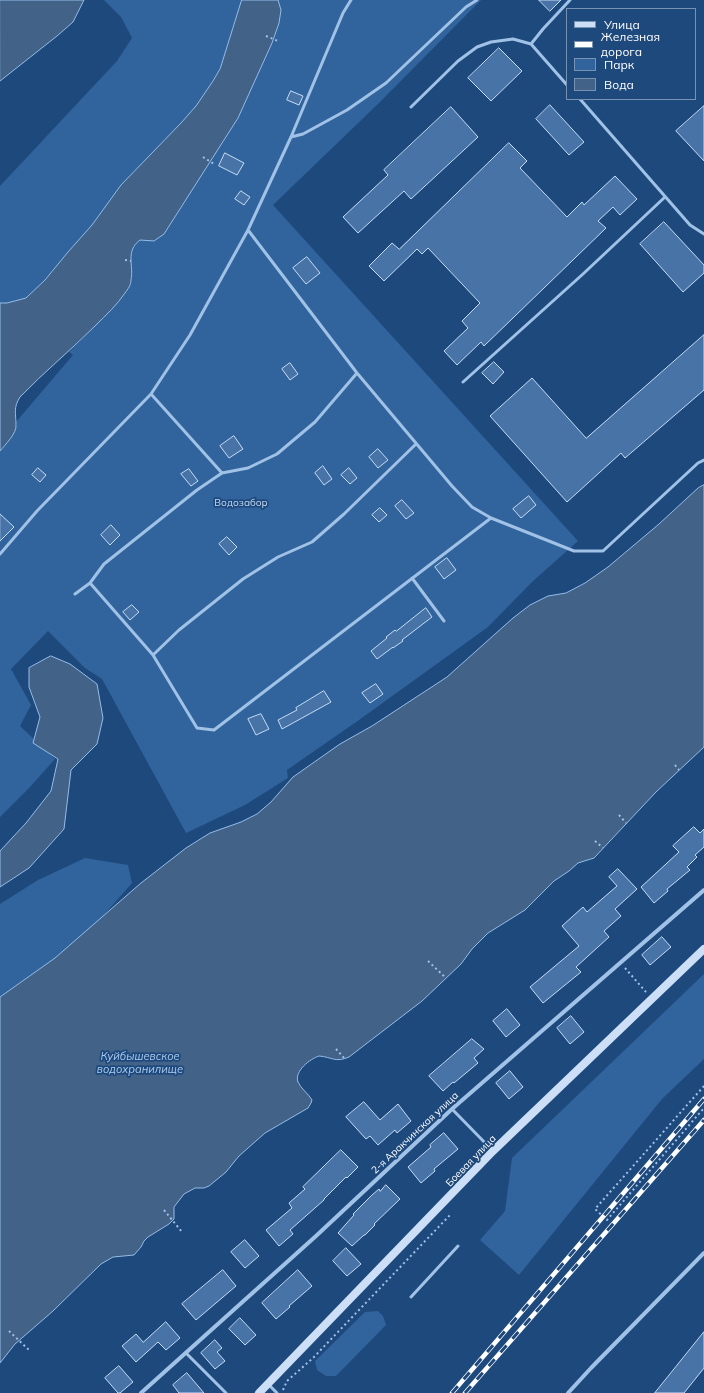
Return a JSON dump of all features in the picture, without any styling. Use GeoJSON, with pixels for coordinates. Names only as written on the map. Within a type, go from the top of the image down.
{"type":"FeatureCollection","features":[{"type":"Feature","properties":{"kind":"main road","name":"Боевая улица"},"geometry":{"type":"LineString","coordinates":[[259,1393],[493,1151],[704,950]]}},
{"type":"Feature","properties":{"kind":"street","name":"2-я Аракчинская улица"},"geometry":{"type":"LineString","coordinates":[[142,1393],[316,1236],[452,1109],[704,890]]}},
{"type":"Feature","properties":{"kind":"street"},"geometry":{"type":"LineString","coordinates":[[568,1393],[602,1356],[704,1253]]}},
{"type":"Feature","properties":{"kind":"lane"},"geometry":{"type":"LineString","coordinates":[[0,554],[37,511],[151,394],[190,335],[248,230],[291,137],[343,13],[351,0]]}},
{"type":"Feature","properties":{"kind":"lane"},"geometry":{"type":"LineString","coordinates":[[291,137],[303,134],[347,110],[386,83],[466,7],[477,0]]}},
{"type":"Feature","properties":{"kind":"lane"},"geometry":{"type":"LineString","coordinates":[[531,44],[542,29],[570,0]]}},
{"type":"Feature","properties":{"kind":"lane"},"geometry":{"type":"LineString","coordinates":[[411,108],[458,61],[477,47],[491,42],[513,40],[531,44],[566,84]]}},
{"type":"Feature","properties":{"kind":"lane"},"geometry":{"type":"LineString","coordinates":[[581,100],[690,224],[704,234]]}},
{"type":"Feature","properties":{"kind":"lane"},"geometry":{"type":"LineString","coordinates":[[463,382],[583,274],[665,196]]}},
{"type":"Feature","properties":{"kind":"lane"},"geometry":{"type":"LineString","coordinates":[[248,230],[357,373],[416,444],[472,507],[491,518],[574,551],[603,551],[698,463],[704,460]]}},
{"type":"Feature","properties":{"kind":"lane"},"geometry":{"type":"LineString","coordinates":[[75,594],[90,584],[104,564],[197,490],[222,473],[248,468],[276,454],[315,422],[357,373]]}},
{"type":"Feature","properties":{"kind":"lane"},"geometry":{"type":"LineString","coordinates":[[151,394],[222,473]]}},
{"type":"Feature","properties":{"kind":"lane"},"geometry":{"type":"LineString","coordinates":[[153,655],[179,630],[243,579],[278,557],[312,542],[344,514],[416,444]]}},
{"type":"Feature","properties":{"kind":"lane"},"geometry":{"type":"LineString","coordinates":[[90,584],[153,655],[197,728],[214,730],[491,518]]}},
{"type":"Feature","properties":{"kind":"lane"},"geometry":{"type":"LineString","coordinates":[[412,578],[444,621]]}},
{"type":"Feature","properties":{"kind":"lane"},"geometry":{"type":"LineString","coordinates":[[452,1109],[493,1151]]}},
{"type":"Feature","properties":{"kind":"lane"},"geometry":{"type":"LineString","coordinates":[[411,1297],[458,1246]]}},
{"type":"Feature","properties":{"kind":"lane"},"geometry":{"type":"LineString","coordinates":[[186,1353],[226,1393]]}},
{"type":"Feature","properties":{"kind":"lane"},"geometry":{"type":"LineString","coordinates":[[268,1384],[277,1393]]}},
{"type":"Feature","properties":{"kind":"path"},"geometry":{"type":"LineString","coordinates":[[266,36],[278,41]]}},
{"type":"Feature","properties":{"kind":"path"},"geometry":{"type":"LineString","coordinates":[[203,157],[214,164]]}},
{"type":"Feature","properties":{"kind":"path"},"geometry":{"type":"LineString","coordinates":[[125,260],[131,261]]}},
{"type":"Feature","properties":{"kind":"path"},"geometry":{"type":"LineString","coordinates":[[675,765],[679,770]]}},
{"type":"Feature","properties":{"kind":"path"},"geometry":{"type":"LineString","coordinates":[[619,815],[626,823]]}},
{"type":"Feature","properties":{"kind":"path"},"geometry":{"type":"LineString","coordinates":[[595,841],[603,848]]}},
{"type":"Feature","properties":{"kind":"path"},"geometry":{"type":"LineString","coordinates":[[428,961],[446,978]]}},
{"type":"Feature","properties":{"kind":"path"},"geometry":{"type":"LineString","coordinates":[[621,962],[652,999]]}},
{"type":"Feature","properties":{"kind":"path"},"geometry":{"type":"LineString","coordinates":[[336,1049],[345,1058]]}},
{"type":"Feature","properties":{"kind":"path"},"geometry":{"type":"LineString","coordinates":[[704,1086],[595,1210],[607,1220],[704,1108]]}},
{"type":"Feature","properties":{"kind":"path"},"geometry":{"type":"LineString","coordinates":[[164,1210],[182,1232]]}},
{"type":"Feature","properties":{"kind":"path"},"geometry":{"type":"LineString","coordinates":[[281,1393],[287,1381],[313,1358],[451,1214]]}},
{"type":"Feature","properties":{"kind":"path"},"geometry":{"type":"LineString","coordinates":[[9,1331],[29,1350]]}},
{"type":"Feature","properties":{"kind":"green space"},"geometry":{"type":"Polygon","coordinates":[[[104,0],[242,0],[220,69],[196,106],[121,185],[92,225],[45,280],[26,298],[7,303],[0,303],[0,186],[117,61],[132,38],[121,17],[104,0]]]}},
{"type":"Feature","properties":{"kind":"green space","name":"Водозабор"},"geometry":{"type":"Polygon","coordinates":[[[278,0],[481,0],[380,102],[273,205],[578,541],[532,582],[488,627],[287,770],[288,778],[245,805],[186,833],[102,679],[85,668],[48,631],[11,669],[31,705],[20,726],[55,759],[0,817],[0,451],[17,425],[16,422],[73,355],[69,352],[124,295],[132,278],[131,252],[136,243],[140,240],[164,234],[238,118],[272,43],[279,23],[281,10],[278,0]]]}},
{"type":"Feature","properties":{"kind":"green space"},"geometry":{"type":"Polygon","coordinates":[[[85,858],[128,865],[132,883],[97,923],[55,958],[0,997],[0,904],[38,880],[85,858]]]}},
{"type":"Feature","properties":{"kind":"green space"},"geometry":{"type":"Polygon","coordinates":[[[704,974],[704,1059],[662,1099],[519,1275],[480,1240],[505,1211],[512,1158],[704,974]]]}},
{"type":"Feature","properties":{"kind":"green space"},"geometry":{"type":"Polygon","coordinates":[[[378,1311],[383,1316],[386,1325],[336,1376],[326,1376],[317,1370],[315,1361],[365,1312],[378,1311]]]}},
{"type":"Feature","properties":{"kind":"water"},"geometry":{"type":"Polygon","coordinates":[[[0,0],[84,0],[73,22],[0,81],[0,0]]]}},
{"type":"Feature","properties":{"kind":"water"},"geometry":{"type":"Polygon","coordinates":[[[242,0],[278,0],[281,10],[279,23],[272,43],[238,118],[164,234],[154,241],[140,240],[135,244],[131,254],[132,275],[130,284],[122,297],[96,325],[20,397],[15,414],[15,432],[0,451],[0,303],[7,303],[26,298],[45,280],[92,225],[121,185],[196,106],[220,69],[242,0]]]}},
{"type":"Feature","properties":{"kind":"water","name":"Куйбышевское водохранилище"},"geometry":{"type":"Polygon","coordinates":[[[704,485],[704,747],[656,792],[594,858],[578,863],[554,881],[525,910],[488,933],[472,949],[461,964],[422,1001],[349,1057],[337,1060],[319,1056],[307,1063],[298,1074],[297,1078],[299,1084],[312,1100],[308,1108],[265,1133],[239,1156],[226,1172],[209,1186],[204,1188],[195,1188],[184,1194],[174,1207],[174,1219],[169,1224],[148,1237],[134,1255],[113,1257],[101,1264],[53,1311],[15,1344],[0,1363],[0,997],[55,958],[141,883],[186,848],[210,833],[241,822],[257,814],[271,802],[293,777],[340,744],[372,726],[447,677],[513,618],[530,605],[548,596],[566,593],[585,583],[608,567],[659,524],[698,488],[704,485]]]}},
{"type":"Feature","properties":{"kind":"water"},"geometry":{"type":"Polygon","coordinates":[[[51,656],[70,664],[97,684],[103,718],[97,744],[71,770],[64,829],[29,868],[0,887],[0,851],[26,823],[51,791],[58,759],[33,743],[40,717],[29,687],[29,668],[51,656]]]}},
{"type":"Feature","properties":{"kind":"building"},"geometry":{"type":"Polygon","coordinates":[[[539,0],[561,0],[550,11],[539,0]]]}},
{"type":"Feature","properties":{"kind":"building"},"geometry":{"type":"Polygon","coordinates":[[[499,48],[522,71],[491,101],[468,78],[499,48]]]}},
{"type":"Feature","properties":{"kind":"building"},"geometry":{"type":"Polygon","coordinates":[[[291,91],[303,96],[299,105],[287,100],[291,91]]]}},
{"type":"Feature","properties":{"kind":"building"},"geometry":{"type":"Polygon","coordinates":[[[550,105],[584,142],[569,155],[536,119],[550,105]]]}},
{"type":"Feature","properties":{"kind":"building"},"geometry":{"type":"Polygon","coordinates":[[[704,106],[704,161],[676,131],[704,106]]]}},
{"type":"Feature","properties":{"kind":"building"},"geometry":{"type":"Polygon","coordinates":[[[451,107],[478,137],[411,199],[404,191],[358,233],[343,217],[388,175],[384,170],[451,107]]]}},
{"type":"Feature","properties":{"kind":"building"},"geometry":{"type":"Polygon","coordinates":[[[509,143],[527,161],[520,168],[567,217],[582,202],[584,205],[615,176],[637,199],[620,215],[613,207],[598,221],[606,228],[484,346],[481,342],[457,365],[444,351],[468,328],[462,321],[480,303],[428,248],[422,254],[417,249],[384,281],[369,266],[392,243],[399,249],[509,143]]]}},
{"type":"Feature","properties":{"kind":"building"},"geometry":{"type":"Polygon","coordinates":[[[225,153],[244,163],[237,175],[219,166],[225,153]]]}},
{"type":"Feature","properties":{"kind":"building"},"geometry":{"type":"Polygon","coordinates":[[[241,191],[250,197],[244,205],[235,199],[241,191]]]}},
{"type":"Feature","properties":{"kind":"building"},"geometry":{"type":"Polygon","coordinates":[[[664,222],[704,265],[704,273],[683,292],[640,244],[664,222]]]}},
{"type":"Feature","properties":{"kind":"building"},"geometry":{"type":"Polygon","coordinates":[[[307,257],[320,273],[306,284],[293,268],[307,257]]]}},
{"type":"Feature","properties":{"kind":"building"},"geometry":{"type":"Polygon","coordinates":[[[704,335],[704,390],[625,458],[621,453],[567,502],[490,416],[532,378],[586,438],[704,335]]]}},
{"type":"Feature","properties":{"kind":"building"},"geometry":{"type":"Polygon","coordinates":[[[494,362],[504,372],[493,384],[482,373],[494,362]]]}},
{"type":"Feature","properties":{"kind":"building"},"geometry":{"type":"Polygon","coordinates":[[[290,363],[298,374],[290,380],[282,369],[290,363]]]}},
{"type":"Feature","properties":{"kind":"building"},"geometry":{"type":"Polygon","coordinates":[[[234,436],[243,449],[229,458],[220,446],[234,436]]]}},
{"type":"Feature","properties":{"kind":"building"},"geometry":{"type":"Polygon","coordinates":[[[378,449],[388,460],[378,468],[369,457],[378,449]]]}},
{"type":"Feature","properties":{"kind":"building"},"geometry":{"type":"Polygon","coordinates":[[[323,466],[332,479],[324,485],[315,473],[323,466]]]}},
{"type":"Feature","properties":{"kind":"building"},"geometry":{"type":"Polygon","coordinates":[[[38,468],[46,475],[40,482],[32,475],[38,468]]]}},
{"type":"Feature","properties":{"kind":"building"},"geometry":{"type":"Polygon","coordinates":[[[349,468],[357,478],[350,484],[341,475],[349,468]]]}},
{"type":"Feature","properties":{"kind":"building"},"geometry":{"type":"Polygon","coordinates":[[[189,469],[198,481],[191,486],[181,474],[189,469]]]}},
{"type":"Feature","properties":{"kind":"building"},"geometry":{"type":"Polygon","coordinates":[[[529,496],[536,505],[521,518],[513,509],[529,496]]]}},
{"type":"Feature","properties":{"kind":"building"},"geometry":{"type":"Polygon","coordinates":[[[402,500],[414,513],[406,519],[395,506],[402,500]]]}},
{"type":"Feature","properties":{"kind":"building"},"geometry":{"type":"Polygon","coordinates":[[[380,508],[387,515],[379,522],[372,515],[380,508]]]}},
{"type":"Feature","properties":{"kind":"building"},"geometry":{"type":"Polygon","coordinates":[[[0,514],[14,527],[0,541],[0,514]]]}},
{"type":"Feature","properties":{"kind":"building"},"geometry":{"type":"Polygon","coordinates":[[[111,525],[120,535],[110,545],[101,535],[111,525]]]}},
{"type":"Feature","properties":{"kind":"building"},"geometry":{"type":"Polygon","coordinates":[[[227,537],[237,547],[229,555],[219,544],[227,537]]]}},
{"type":"Feature","properties":{"kind":"building"},"geometry":{"type":"Polygon","coordinates":[[[447,558],[456,570],[444,579],[435,567],[447,558]]]}},
{"type":"Feature","properties":{"kind":"building"},"geometry":{"type":"Polygon","coordinates":[[[132,605],[139,612],[130,620],[123,612],[132,605]]]}},
{"type":"Feature","properties":{"kind":"building"},"geometry":{"type":"Polygon","coordinates":[[[426,608],[432,617],[402,640],[403,641],[377,659],[371,651],[387,638],[386,637],[426,608]]]}},
{"type":"Feature","properties":{"kind":"building"},"geometry":{"type":"Polygon","coordinates":[[[376,684],[383,694],[370,703],[362,693],[376,684]]]}},
{"type":"Feature","properties":{"kind":"building"},"geometry":{"type":"Polygon","coordinates":[[[324,691],[331,702],[282,729],[278,720],[297,710],[296,708],[324,691]]]}},
{"type":"Feature","properties":{"kind":"building"},"geometry":{"type":"Polygon","coordinates":[[[261,714],[269,729],[256,735],[248,719],[261,714]]]}},
{"type":"Feature","properties":{"kind":"building"},"geometry":{"type":"Polygon","coordinates":[[[694,827],[700,833],[704,829],[704,847],[695,855],[697,857],[687,867],[690,870],[667,889],[668,891],[654,903],[641,887],[679,852],[673,846],[694,827]]]}},
{"type":"Feature","properties":{"kind":"building"},"geometry":{"type":"Polygon","coordinates":[[[618,869],[637,889],[615,909],[621,916],[604,931],[609,937],[576,967],[581,972],[543,1003],[530,987],[579,946],[562,926],[583,907],[587,912],[617,886],[609,877],[618,869]]]}},
{"type":"Feature","properties":{"kind":"building"},"geometry":{"type":"Polygon","coordinates":[[[662,937],[671,947],[650,965],[642,955],[662,937]]]}},
{"type":"Feature","properties":{"kind":"building"},"geometry":{"type":"Polygon","coordinates":[[[507,1009],[520,1025],[506,1037],[493,1021],[507,1009]]]}},
{"type":"Feature","properties":{"kind":"building"},"geometry":{"type":"Polygon","coordinates":[[[571,1016],[584,1032],[570,1044],[557,1028],[571,1016]]]}},
{"type":"Feature","properties":{"kind":"building"},"geometry":{"type":"Polygon","coordinates":[[[472,1039],[484,1049],[474,1058],[478,1063],[443,1091],[429,1076],[472,1039]]]}},
{"type":"Feature","properties":{"kind":"building"},"geometry":{"type":"Polygon","coordinates":[[[510,1071],[523,1087],[509,1099],[496,1083],[510,1071]]]}},
{"type":"Feature","properties":{"kind":"building"},"geometry":{"type":"Polygon","coordinates":[[[364,1102],[380,1120],[398,1104],[411,1121],[397,1133],[395,1130],[378,1145],[370,1136],[366,1139],[346,1117],[364,1102]]]}},
{"type":"Feature","properties":{"kind":"building"},"geometry":{"type":"Polygon","coordinates":[[[444,1133],[458,1149],[434,1169],[435,1171],[421,1183],[408,1167],[431,1147],[430,1145],[444,1133]]]}},
{"type":"Feature","properties":{"kind":"building"},"geometry":{"type":"Polygon","coordinates":[[[341,1150],[358,1167],[290,1230],[293,1234],[279,1246],[266,1230],[292,1208],[289,1203],[305,1189],[303,1187],[341,1150]]]}},
{"type":"Feature","properties":{"kind":"building"},"geometry":{"type":"Polygon","coordinates":[[[386,1185],[400,1199],[374,1224],[375,1225],[365,1235],[352,1246],[338,1233],[354,1215],[353,1214],[372,1195],[379,1189],[380,1191],[386,1185]]]}},
{"type":"Feature","properties":{"kind":"building"},"geometry":{"type":"Polygon","coordinates":[[[245,1240],[259,1256],[245,1268],[231,1252],[245,1240]]]}},
{"type":"Feature","properties":{"kind":"building"},"geometry":{"type":"Polygon","coordinates":[[[346,1248],[361,1264],[347,1276],[333,1261],[346,1248]]]}},
{"type":"Feature","properties":{"kind":"building"},"geometry":{"type":"Polygon","coordinates":[[[223,1270],[236,1286],[196,1320],[182,1304],[223,1270]]]}},
{"type":"Feature","properties":{"kind":"building"},"geometry":{"type":"Polygon","coordinates":[[[298,1270],[312,1286],[276,1319],[262,1303],[298,1270]]]}},
{"type":"Feature","properties":{"kind":"building"},"geometry":{"type":"Polygon","coordinates":[[[240,1318],[256,1335],[245,1345],[229,1329],[240,1318]]]}},
{"type":"Feature","properties":{"kind":"building"},"geometry":{"type":"Polygon","coordinates":[[[166,1322],[180,1338],[166,1350],[158,1342],[136,1362],[122,1346],[136,1334],[143,1342],[166,1322]]]}},
{"type":"Feature","properties":{"kind":"building"},"geometry":{"type":"Polygon","coordinates":[[[704,1332],[704,1368],[684,1393],[655,1393],[704,1332]]]}},
{"type":"Feature","properties":{"kind":"building"},"geometry":{"type":"Polygon","coordinates":[[[215,1340],[222,1348],[217,1352],[225,1361],[215,1369],[201,1353],[215,1340]]]}},
{"type":"Feature","properties":{"kind":"building"},"geometry":{"type":"Polygon","coordinates":[[[119,1366],[133,1382],[118,1393],[105,1378],[119,1366]]]}},
{"type":"Feature","properties":{"kind":"building"},"geometry":{"type":"Polygon","coordinates":[[[187,1373],[204,1393],[179,1393],[173,1385],[187,1373]]]}},
{"type":"Feature","properties":{"kind":"railway"},"geometry":{"type":"LineString","coordinates":[[452,1393],[704,1099]]}},
{"type":"Feature","properties":{"kind":"railway"},"geometry":{"type":"LineString","coordinates":[[465,1393],[704,1120]]}}]}
